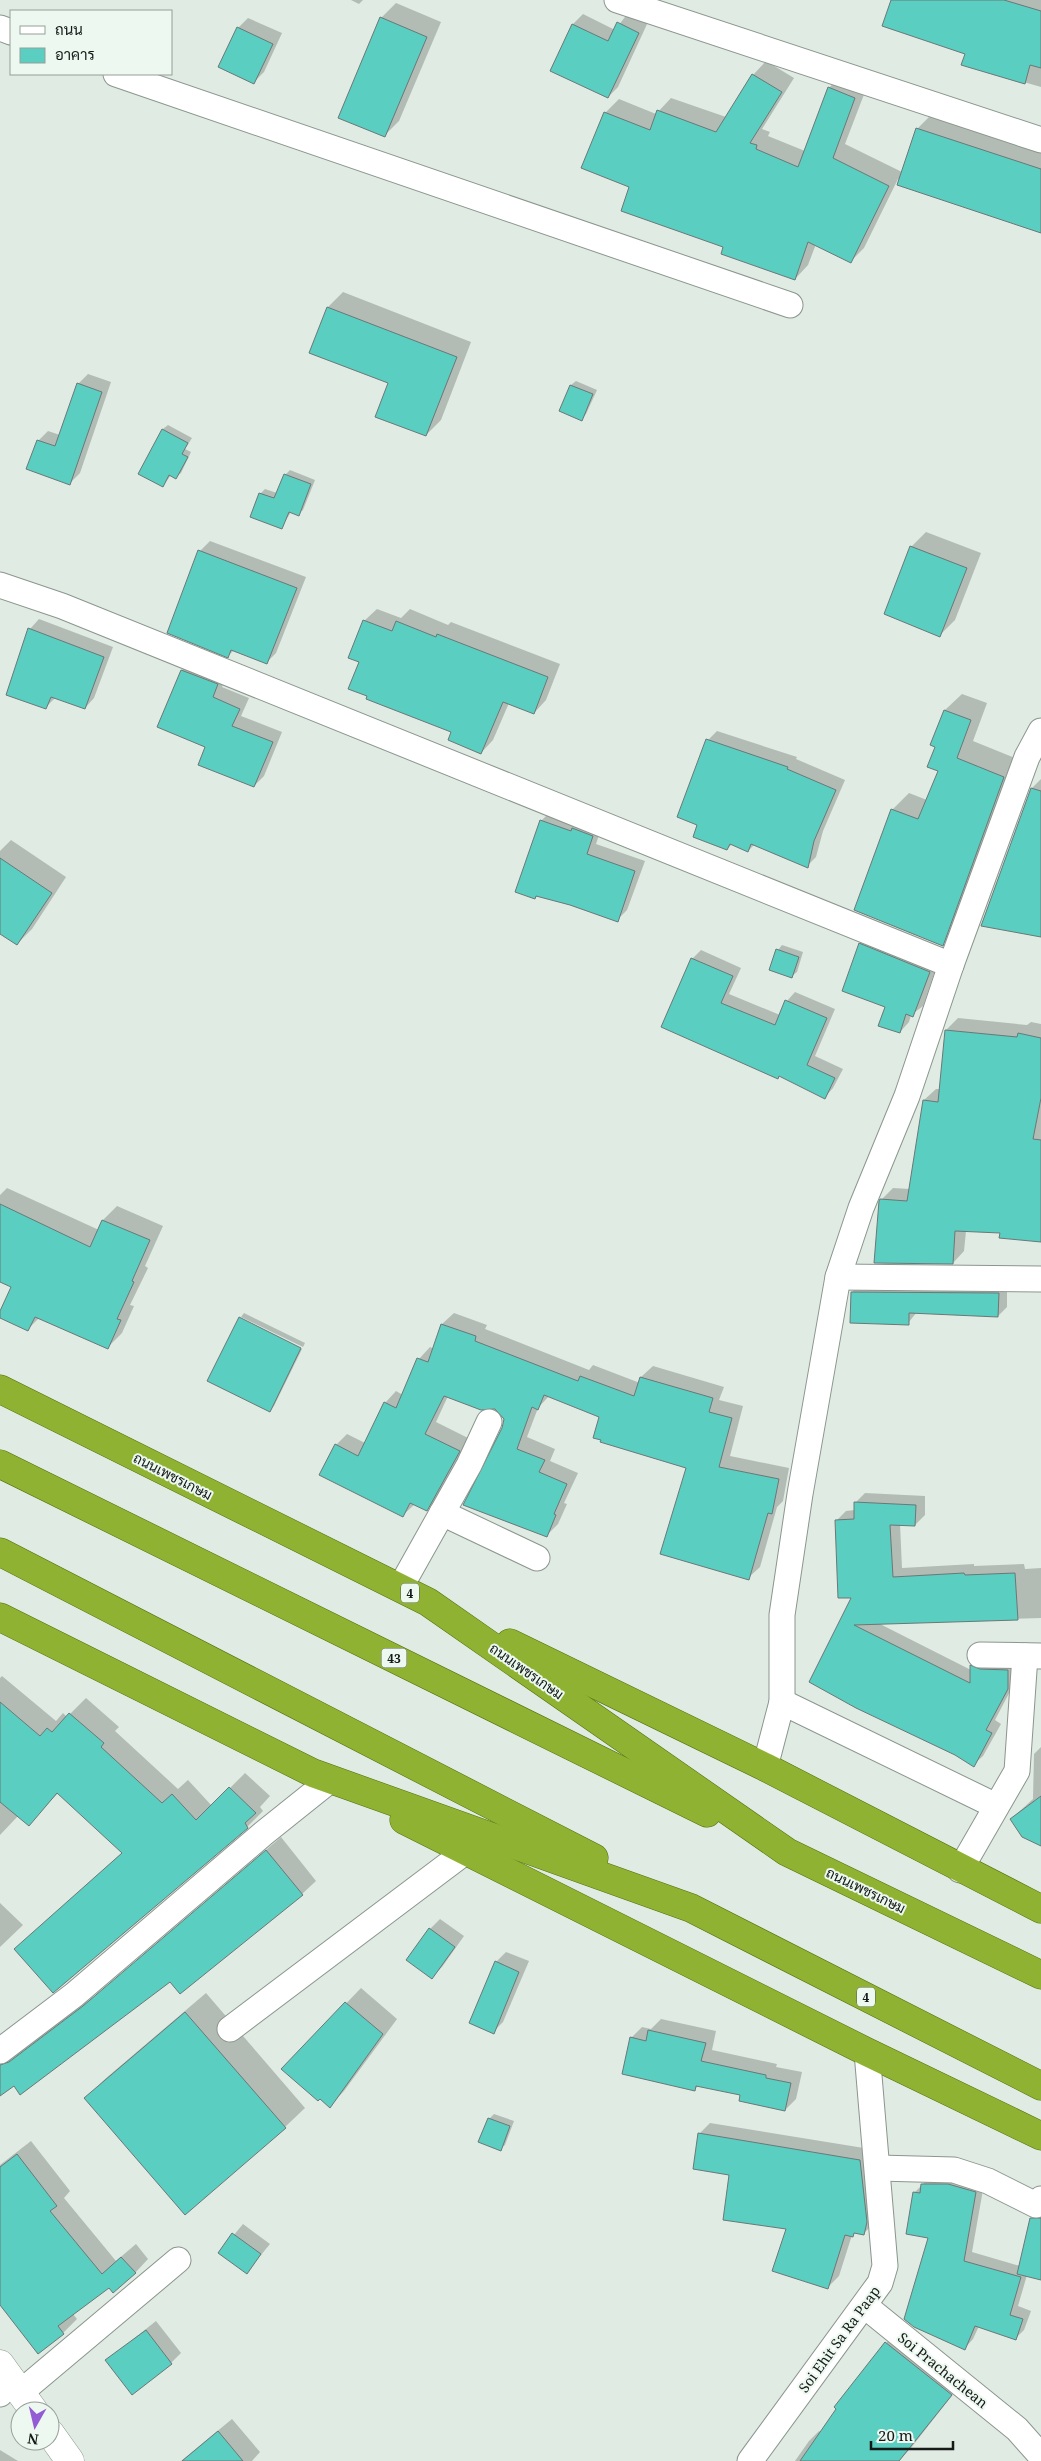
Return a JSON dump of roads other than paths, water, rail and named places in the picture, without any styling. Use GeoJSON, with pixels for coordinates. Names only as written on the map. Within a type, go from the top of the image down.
{"type":"FeatureCollection","features":[{"type":"Feature","properties":{"kind":"highway","name":"ถนนเพชรเกษม"},"geometry":{"type":"LineString","coordinates":[[0,1389],[428,1602],[787,1852],[1041,1974]]}},
{"type":"Feature","properties":{"kind":"highway","name":"43"},"geometry":{"type":"LineString","coordinates":[[0,1464],[787,1852]]}},
{"type":"Feature","properties":{"kind":"highway"},"geometry":{"type":"LineString","coordinates":[[0,1552],[691,1908]]}},
{"type":"Feature","properties":{"kind":"highway"},"geometry":{"type":"LineString","coordinates":[[428,1602],[765,1767],[960,1870],[1041,1910]]}},
{"type":"Feature","properties":{"kind":"highway","name":"4"},"geometry":{"type":"LineString","coordinates":[[0,1617],[321,1777],[691,1908],[1041,2086]]}},
{"type":"Feature","properties":{"kind":"highway"},"geometry":{"type":"LineString","coordinates":[[321,1777],[465,1852],[867,2052],[1041,2136]]}},
{"type":"Feature","properties":{"kind":"street"},"geometry":{"type":"LineString","coordinates":[[617,0],[1041,140]]}},
{"type":"Feature","properties":{"kind":"street"},"geometry":{"type":"LineString","coordinates":[[119,75],[790,306]]}},
{"type":"Feature","properties":{"kind":"street"},"geometry":{"type":"LineString","coordinates":[[0,585],[71,610],[951,965]]}},
{"type":"Feature","properties":{"kind":"street"},"geometry":{"type":"LineString","coordinates":[[765,1767],[782,1702],[782,1616],[800,1494],[838,1277],[861,1208],[907,1096],[951,965],[1034,758],[1041,731]]}},
{"type":"Feature","properties":{"kind":"street"},"geometry":{"type":"LineString","coordinates":[[838,1277],[1041,1279]]}},
{"type":"Feature","properties":{"kind":"street"},"geometry":{"type":"LineString","coordinates":[[400,1588],[490,1422]]}},
{"type":"Feature","properties":{"kind":"street"},"geometry":{"type":"LineString","coordinates":[[442,1513],[537,1558]]}},
{"type":"Feature","properties":{"kind":"street"},"geometry":{"type":"LineString","coordinates":[[960,1870],[1017,1771],[1033,1656],[980,1655]]}},
{"type":"Feature","properties":{"kind":"street"},"geometry":{"type":"LineString","coordinates":[[782,1702],[996,1806]]}},
{"type":"Feature","properties":{"kind":"street"},"geometry":{"type":"LineString","coordinates":[[0,2051],[74,1995],[264,1833],[321,1777]]}},
{"type":"Feature","properties":{"kind":"street"},"geometry":{"type":"LineString","coordinates":[[230,2028],[465,1852]]}},
{"type":"Feature","properties":{"kind":"street","name":"Soi Ehit Sa Ra Paap"},"geometry":{"type":"LineString","coordinates":[[750,2461],[880,2283],[884,2266],[878,2168],[867,2052]]}},
{"type":"Feature","properties":{"kind":"street"},"geometry":{"type":"LineString","coordinates":[[878,2168],[954,2170],[988,2181],[1036,2205],[1041,2199]]}},
{"type":"Feature","properties":{"kind":"street"},"geometry":{"type":"LineString","coordinates":[[13,2388],[178,2260]]}},
{"type":"Feature","properties":{"kind":"street","name":"Soi Prachachean"},"geometry":{"type":"LineString","coordinates":[[865,2306],[1016,2429],[1041,2456]]}},
{"type":"Feature","properties":{"kind":"street"},"geometry":{"type":"LineString","coordinates":[[60,2447],[70,2461]]}}]}
